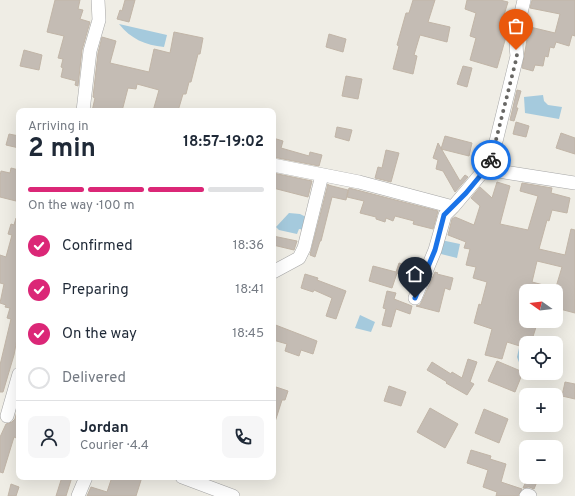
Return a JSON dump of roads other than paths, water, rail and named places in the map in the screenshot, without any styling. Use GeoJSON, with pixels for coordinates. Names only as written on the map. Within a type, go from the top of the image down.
{"type":"FeatureCollection","features":[{"type":"Feature","properties":{"kind":"street"},"geometry":{"type":"LineString","coordinates":[[83,108],[90,51],[99,20],[98,0]]}},
{"type":"Feature","properties":{"kind":"street"},"geometry":{"type":"LineString","coordinates":[[489,170],[517,56],[517,33],[524,0]]}},
{"type":"Feature","properties":{"kind":"street"},"geometry":{"type":"LineString","coordinates":[[276,166],[380,188],[453,207]]}},
{"type":"Feature","properties":{"kind":"street"},"geometry":{"type":"LineString","coordinates":[[415,298],[435,250],[444,215],[453,207],[485,170],[575,183]]}},
{"type":"Feature","properties":{"kind":"street"},"geometry":{"type":"LineString","coordinates":[[276,270],[299,258],[304,248],[322,175]]}},
{"type":"Feature","properties":{"kind":"street"},"geometry":{"type":"LineString","coordinates":[[9,417],[16,387]]}},
{"type":"Feature","properties":{"kind":"street"},"geometry":{"type":"LineString","coordinates":[[78,496],[85,480]]}},
{"type":"Feature","properties":{"kind":"street"},"geometry":{"type":"LineString","coordinates":[[190,480],[233,496]]}},
{"type":"Feature","properties":{"kind":"water"},"geometry":{"type":"Polygon","coordinates":[[[119,24],[167,35],[164,47],[151,45],[139,40],[128,34],[119,24]]]}},
{"type":"Feature","properties":{"kind":"water"},"geometry":{"type":"Polygon","coordinates":[[[543,95],[544,101],[548,105],[562,107],[559,119],[525,113],[524,97],[543,95]]]}},
{"type":"Feature","properties":{"kind":"water"},"geometry":{"type":"Polygon","coordinates":[[[289,213],[300,214],[308,218],[306,230],[299,229],[297,234],[279,230],[276,227],[289,213]]]}},
{"type":"Feature","properties":{"kind":"water"},"geometry":{"type":"Polygon","coordinates":[[[441,240],[460,244],[457,258],[437,253],[441,240]]]}},
{"type":"Feature","properties":{"kind":"water"},"geometry":{"type":"Polygon","coordinates":[[[360,315],[375,322],[371,332],[355,328],[360,315]]]}},
{"type":"Feature","properties":{"kind":"water"},"geometry":{"type":"Polygon","coordinates":[[[519,348],[519,362],[517,357],[519,348]]]}}]}
